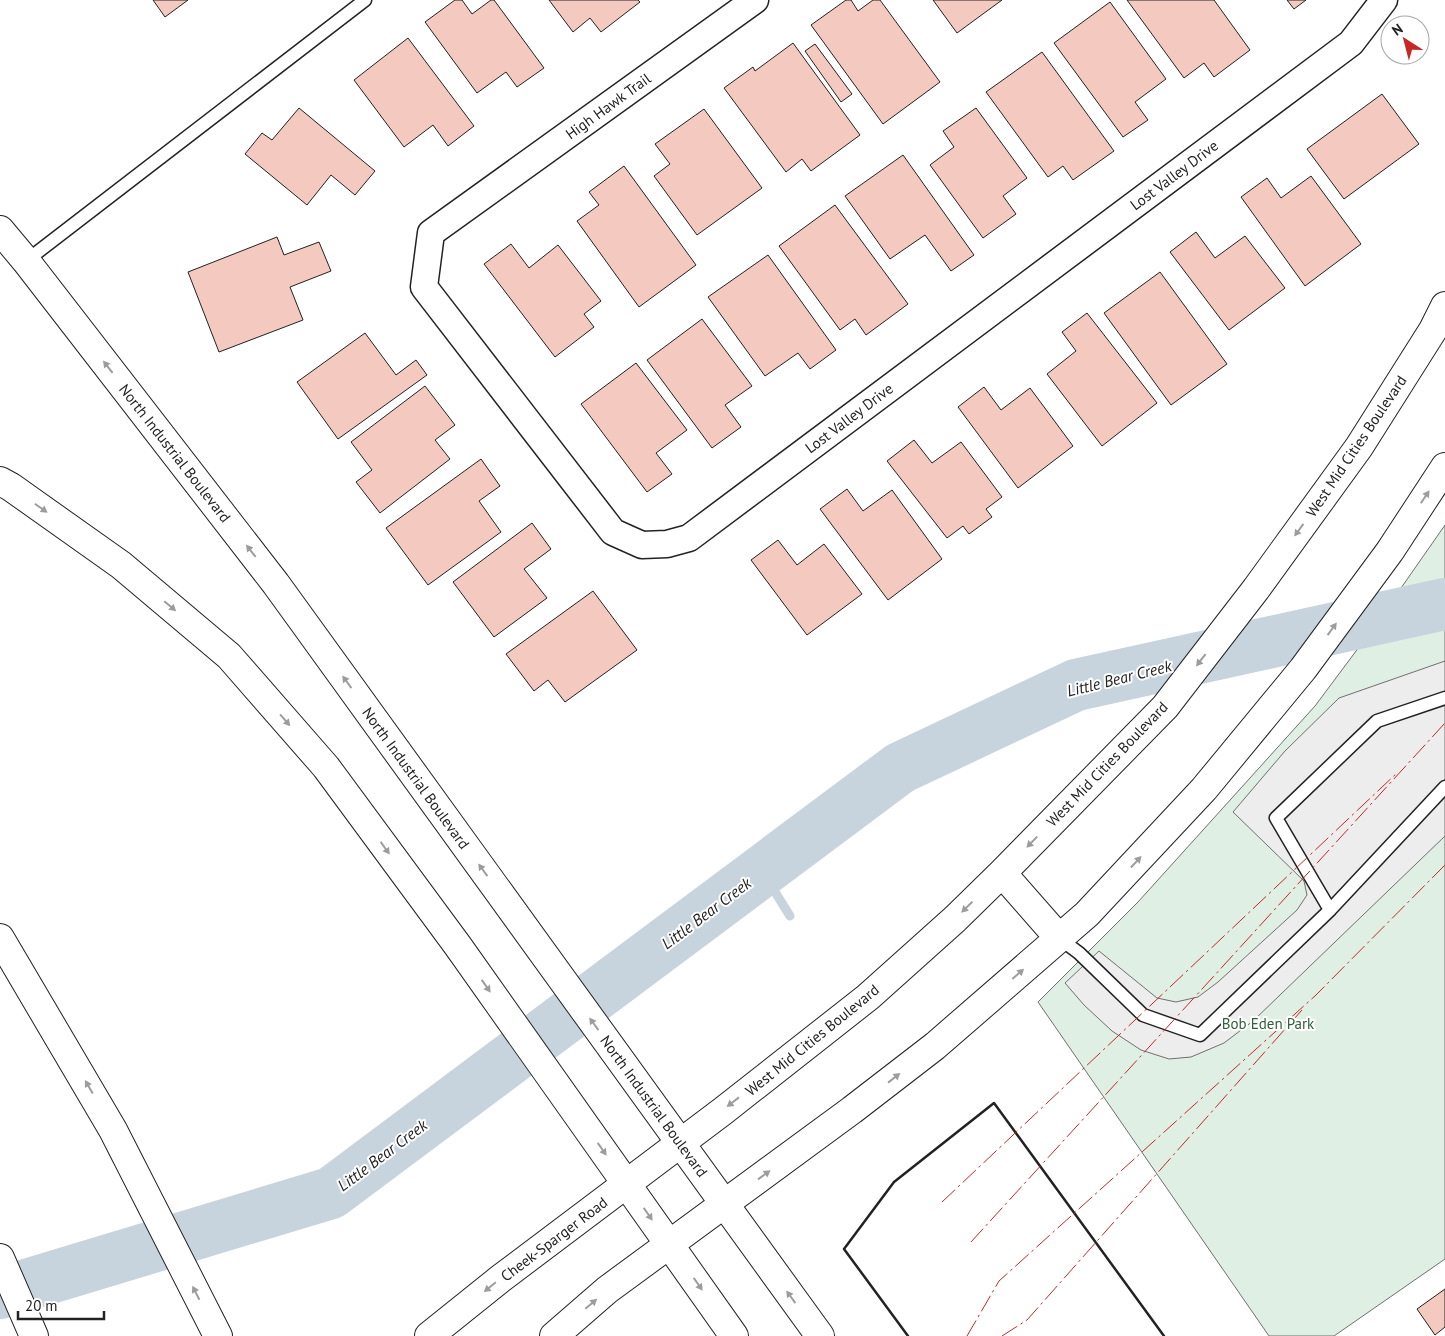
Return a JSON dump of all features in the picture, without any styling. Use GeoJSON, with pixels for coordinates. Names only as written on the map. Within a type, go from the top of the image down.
{"type":"FeatureCollection","features":[{"type":"Feature","properties":{"kind":"main road","name":"North Industrial Boulevard"},"geometry":{"type":"LineString","coordinates":[[0,230],[276,584],[820,1336]]}},
{"type":"Feature","properties":{"kind":"main road","name":"West Mid Cities Boulevard"},"geometry":{"type":"LineString","coordinates":[[680,1142],[868,997],[955,919],[1165,707],[1256,589],[1358,447],[1433,330],[1445,306]]}},
{"type":"Feature","properties":{"kind":"main road"},"geometry":{"type":"LineString","coordinates":[[554,1336],[607,1290],[852,1110],[935,1046],[1087,914],[1204,789],[1303,669],[1390,551],[1445,468]]}},
{"type":"Feature","properties":{"kind":"main road"},"geometry":{"type":"LineString","coordinates":[[0,482],[11,487],[122,565],[229,656],[326,767],[458,946],[734,1336]]}},
{"type":"Feature","properties":{"kind":"main road"},"geometry":{"type":"LineString","coordinates":[[1002,873],[1060,938]]}},
{"type":"Feature","properties":{"kind":"main road"},"geometry":{"type":"LineString","coordinates":[[0,938],[113,1130],[218,1336]]}},
{"type":"Feature","properties":{"kind":"main road","name":"Cheek-Sparger Road"},"geometry":{"type":"LineString","coordinates":[[429,1336],[500,1279],[680,1142]]}},
{"type":"Feature","properties":{"kind":"main road"},"geometry":{"type":"LineString","coordinates":[[0,1258],[34,1336]]}},
{"type":"Feature","properties":{"kind":"street","name":"High Hawk Trail"},"geometry":{"type":"LineString","coordinates":[[461,213],[755,0]]}},
{"type":"Feature","properties":{"kind":"street","name":"Lost Valley Drive"},"geometry":{"type":"LineString","coordinates":[[461,213],[431,233],[424,287],[613,532],[642,546],[668,544],[689,538],[1351,43],[1384,0]]}},
{"type":"Feature","properties":{"kind":"lane"},"geometry":{"type":"LineString","coordinates":[[26,261],[365,0]]}},
{"type":"Feature","properties":{"kind":"lane"},"geometry":{"type":"LineString","coordinates":[[1330,910],[1276,818],[1377,721],[1445,698]]}},
{"type":"Feature","properties":{"kind":"lane"},"geometry":{"type":"LineString","coordinates":[[1060,938],[1079,953],[1143,1015],[1200,1035],[1330,910],[1445,787]]}},
{"type":"Feature","properties":{"kind":"green space","name":"Bob Eden Park"},"geometry":{"type":"Polygon","coordinates":[[[1445,525],[1445,1259],[1334,1336],[1269,1336],[1038,1002],[1138,902],[1315,706],[1371,631],[1445,525]]]}},
{"type":"Feature","properties":{"kind":"shaded area"},"geometry":{"type":"Polygon","coordinates":[[[1445,661],[1445,836],[1253,1021],[1224,1043],[1191,1057],[1169,1059],[1141,1050],[1112,1031],[1084,1005],[1065,983],[1099,951],[1157,998],[1176,1002],[1198,997],[1218,982],[1297,910],[1307,895],[1304,881],[1233,812],[1285,751],[1339,698],[1445,661]]]}},
{"type":"Feature","properties":{"kind":"building"},"geometry":{"type":"Polygon","coordinates":[[[153,0],[188,0],[165,17],[153,0]]]}},
{"type":"Feature","properties":{"kind":"building"},"geometry":{"type":"Polygon","coordinates":[[[455,0],[462,0],[472,14],[491,0],[494,0],[544,68],[517,87],[506,72],[477,93],[425,22],[455,0]]]}},
{"type":"Feature","properties":{"kind":"building"},"geometry":{"type":"Polygon","coordinates":[[[549,0],[638,0],[640,2],[601,32],[590,18],[573,32],[549,0]]]}},
{"type":"Feature","properties":{"kind":"building"},"geometry":{"type":"Polygon","coordinates":[[[846,0],[851,0],[858,11],[873,0],[880,0],[940,82],[883,124],[811,25],[846,0]]]}},
{"type":"Feature","properties":{"kind":"building"},"geometry":{"type":"Polygon","coordinates":[[[933,0],[1002,0],[957,33],[933,0]]]}},
{"type":"Feature","properties":{"kind":"building"},"geometry":{"type":"Polygon","coordinates":[[[1127,0],[1214,0],[1250,50],[1214,77],[1204,63],[1184,78],[1127,0]]]}},
{"type":"Feature","properties":{"kind":"building"},"geometry":{"type":"Polygon","coordinates":[[[1287,0],[1306,0],[1294,9],[1287,0]]]}},
{"type":"Feature","properties":{"kind":"building"},"geometry":{"type":"Polygon","coordinates":[[[1110,2],[1166,79],[1135,102],[1148,120],[1123,137],[1054,43],[1110,2]]]}},
{"type":"Feature","properties":{"kind":"building"},"geometry":{"type":"Polygon","coordinates":[[[408,38],[474,126],[448,146],[433,125],[404,147],[354,80],[408,38]]]}},
{"type":"Feature","properties":{"kind":"building"},"geometry":{"type":"Polygon","coordinates":[[[793,43],[860,135],[811,171],[802,159],[786,172],[724,88],[753,67],[755,71],[793,43]]]}},
{"type":"Feature","properties":{"kind":"building"},"geometry":{"type":"Polygon","coordinates":[[[815,44],[852,94],[841,102],[805,51],[815,44]]]}},
{"type":"Feature","properties":{"kind":"building"},"geometry":{"type":"Polygon","coordinates":[[[1042,52],[1114,151],[1073,180],[1063,166],[1048,177],[986,92],[1042,52]]]}},
{"type":"Feature","properties":{"kind":"building"},"geometry":{"type":"Polygon","coordinates":[[[1382,94],[1419,144],[1344,199],[1307,149],[1382,94]]]}},
{"type":"Feature","properties":{"kind":"building"},"geometry":{"type":"Polygon","coordinates":[[[299,108],[375,171],[355,195],[331,175],[307,205],[245,154],[262,133],[272,140],[299,108]]]}},
{"type":"Feature","properties":{"kind":"building"},"geometry":{"type":"Polygon","coordinates":[[[976,108],[1027,178],[1003,196],[1016,214],[983,238],[930,165],[954,147],[943,131],[976,108]]]}},
{"type":"Feature","properties":{"kind":"building"},"geometry":{"type":"Polygon","coordinates":[[[704,109],[762,188],[697,235],[654,176],[670,164],[655,144],[704,109]]]}},
{"type":"Feature","properties":{"kind":"building"},"geometry":{"type":"Polygon","coordinates":[[[903,155],[974,255],[951,271],[925,235],[890,259],[845,196],[903,155]]]}},
{"type":"Feature","properties":{"kind":"building"},"geometry":{"type":"Polygon","coordinates":[[[624,166],[696,265],[639,307],[577,221],[599,205],[589,192],[624,166]]]}},
{"type":"Feature","properties":{"kind":"building"},"geometry":{"type":"Polygon","coordinates":[[[1311,176],[1361,244],[1305,286],[1241,197],[1267,178],[1281,198],[1311,176]]]}},
{"type":"Feature","properties":{"kind":"building"},"geometry":{"type":"Polygon","coordinates":[[[835,205],[908,304],[866,335],[855,319],[840,330],[779,246],[835,205]]]}},
{"type":"Feature","properties":{"kind":"building"},"geometry":{"type":"Polygon","coordinates":[[[1196,232],[1215,258],[1245,236],[1285,288],[1229,330],[1170,252],[1196,232]]]}},
{"type":"Feature","properties":{"kind":"building"},"geometry":{"type":"Polygon","coordinates":[[[277,237],[284,255],[319,242],[331,271],[290,287],[303,320],[219,352],[188,272],[277,237]]]}},
{"type":"Feature","properties":{"kind":"building"},"geometry":{"type":"Polygon","coordinates":[[[511,244],[529,268],[558,245],[601,301],[584,314],[594,327],[555,357],[484,264],[511,244]]]}},
{"type":"Feature","properties":{"kind":"building"},"geometry":{"type":"Polygon","coordinates":[[[768,255],[836,350],[810,369],[798,353],[765,376],[708,297],[768,255]]]}},
{"type":"Feature","properties":{"kind":"building"},"geometry":{"type":"Polygon","coordinates":[[[1160,272],[1227,364],[1171,405],[1104,313],[1160,272]]]}},
{"type":"Feature","properties":{"kind":"building"},"geometry":{"type":"Polygon","coordinates":[[[1087,313],[1157,403],[1102,446],[1047,374],[1076,351],[1062,332],[1087,313]]]}},
{"type":"Feature","properties":{"kind":"building"},"geometry":{"type":"Polygon","coordinates":[[[702,319],[752,386],[725,405],[741,427],[712,448],[647,360],[702,319]]]}},
{"type":"Feature","properties":{"kind":"building"},"geometry":{"type":"Polygon","coordinates":[[[365,333],[396,375],[416,360],[427,375],[338,439],[297,382],[365,333]]]}},
{"type":"Feature","properties":{"kind":"building"},"geometry":{"type":"Polygon","coordinates":[[[636,363],[687,430],[656,453],[672,474],[647,492],[581,404],[636,363]]]}},
{"type":"Feature","properties":{"kind":"building"},"geometry":{"type":"Polygon","coordinates":[[[425,386],[455,425],[435,440],[450,459],[380,513],[356,482],[372,470],[351,442],[425,386]]]}},
{"type":"Feature","properties":{"kind":"building"},"geometry":{"type":"Polygon","coordinates":[[[984,387],[1001,410],[1030,388],[1073,446],[1018,488],[958,407],[984,387]]]}},
{"type":"Feature","properties":{"kind":"building"},"geometry":{"type":"Polygon","coordinates":[[[914,440],[932,463],[961,442],[1002,497],[986,509],[992,517],[969,534],[963,526],[947,538],[887,461],[914,440]]]}},
{"type":"Feature","properties":{"kind":"building"},"geometry":{"type":"Polygon","coordinates":[[[481,459],[500,486],[479,501],[501,532],[428,585],[386,528],[481,459]]]}},
{"type":"Feature","properties":{"kind":"building"},"geometry":{"type":"Polygon","coordinates":[[[847,489],[863,511],[892,490],[942,559],[888,600],[820,509],[847,489]]]}},
{"type":"Feature","properties":{"kind":"building"},"geometry":{"type":"Polygon","coordinates":[[[532,523],[551,549],[524,569],[547,598],[494,637],[453,582],[532,523]]]}},
{"type":"Feature","properties":{"kind":"building"},"geometry":{"type":"Polygon","coordinates":[[[778,540],[797,565],[824,544],[862,594],[807,635],[751,560],[778,540]]]}},
{"type":"Feature","properties":{"kind":"building"},"geometry":{"type":"Polygon","coordinates":[[[593,591],[637,650],[565,702],[548,680],[534,691],[506,654],[593,591]]]}},
{"type":"Feature","properties":{"kind":"building"},"geometry":{"type":"Polygon","coordinates":[[[1445,1289],[1445,1327],[1435,1335],[1417,1309],[1445,1289]]]}},
{"type":"Feature","properties":{"kind":"waterway","name":"Little Bear Creek"},"geometry":{"type":"LineString","coordinates":[[0,1293],[331,1193],[900,768],[1076,685],[1445,604]]}},
{"type":"Feature","properties":{"kind":"waterway"},"geometry":{"type":"LineString","coordinates":[[762,871],[790,916]]}},
{"type":"Feature","properties":{"kind":"wall"},"geometry":{"type":"LineString","coordinates":[[908,1336],[844,1249],[894,1182],[994,1103],[1164,1336]]}},
{"type":"Feature","properties":{"kind":"power"},"geometry":{"type":"LineString","coordinates":[[971,1242],[1445,723]]}},
{"type":"Feature","properties":{"kind":"power"},"geometry":{"type":"LineString","coordinates":[[942,1202],[1398,772]]}},
{"type":"Feature","properties":{"kind":"power"},"geometry":{"type":"LineString","coordinates":[[967,1336],[999,1281],[1316,995],[1445,865]]}},
{"type":"Feature","properties":{"kind":"power"},"geometry":{"type":"LineString","coordinates":[[1002,1336],[1027,1320],[1302,1010]]}}]}
